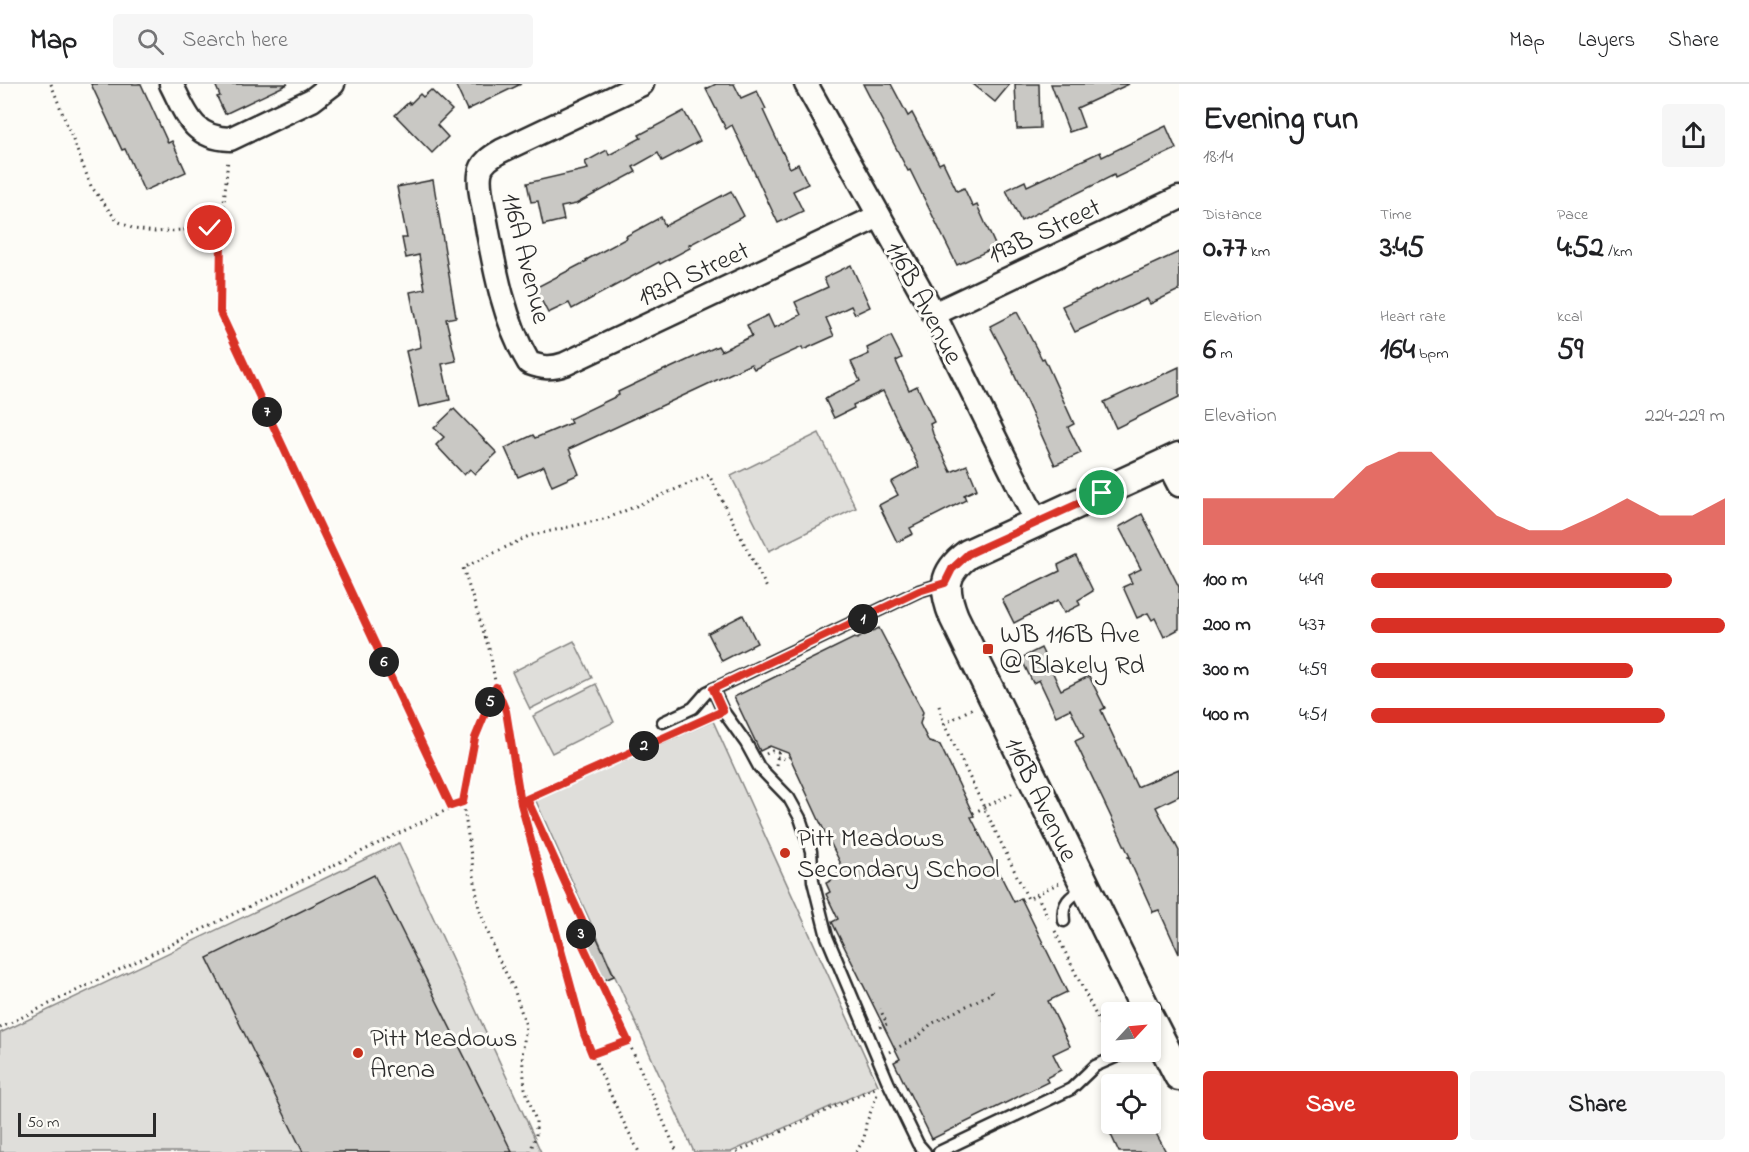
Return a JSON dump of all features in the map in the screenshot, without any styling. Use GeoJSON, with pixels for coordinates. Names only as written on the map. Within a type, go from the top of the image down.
{"type":"FeatureCollection","features":[{"type":"Feature","properties":{"kind":"street"},"geometry":{"type":"LineString","coordinates":[[171,84],[195,127],[216,139],[230,139],[278,117],[312,100],[333,84]]}},
{"type":"Feature","properties":{"kind":"street","name":"116A Avenue"},"geometry":{"type":"LineString","coordinates":[[529,363],[513,329],[492,251],[480,186],[480,173],[483,165],[501,151],[642,84]]}},
{"type":"Feature","properties":{"kind":"street","name":"116B Avenue"},"geometry":{"type":"LineString","coordinates":[[806,84],[934,314],[1037,523]]}},
{"type":"Feature","properties":{"kind":"street","name":"193B Street"},"geometry":{"type":"LineString","coordinates":[[934,314],[1179,198]]}},
{"type":"Feature","properties":{"kind":"street","name":"193A Street"},"geometry":{"type":"LineString","coordinates":[[529,363],[541,368],[565,364],[879,216]]}},
{"type":"Feature","properties":{"kind":"street"},"geometry":{"type":"LineString","coordinates":[[945,583],[952,569],[968,554],[1037,523],[1175,468]]}},
{"type":"Feature","properties":{"kind":"street","name":"116B Avenue"},"geometry":{"type":"LineString","coordinates":[[945,583],[946,595],[954,617],[1075,884],[1139,1002]]}},
{"type":"Feature","properties":{"kind":"street","name":"116B Avenue"},"geometry":{"type":"LineString","coordinates":[[1161,1043],[1179,1076]]}},
{"type":"Feature","properties":{"kind":"lane"},"geometry":{"type":"LineString","coordinates":[[663,722],[693,708],[710,691],[919,591],[945,583]]}},
{"type":"Feature","properties":{"kind":"lane"},"geometry":{"type":"LineString","coordinates":[[710,691],[746,743],[759,767],[789,798],[800,818],[811,851],[813,881],[827,937],[888,1082],[918,1144],[925,1152]]}},
{"type":"Feature","properties":{"kind":"lane"},"geometry":{"type":"LineString","coordinates":[[1064,921],[1062,911],[1072,895],[1075,884]]}},
{"type":"Feature","properties":{"kind":"lane"},"geometry":{"type":"LineString","coordinates":[[939,1152],[1071,1089],[1095,1066],[1104,1062]]}},
{"type":"Feature","properties":{"kind":"path"},"geometry":{"type":"LineString","coordinates":[[51,84],[91,186],[117,221],[134,229],[155,232],[210,228],[221,236]]}},
{"type":"Feature","properties":{"kind":"path"},"geometry":{"type":"LineString","coordinates":[[230,139],[221,236],[220,312],[451,806]]}},
{"type":"Feature","properties":{"kind":"path"},"geometry":{"type":"LineString","coordinates":[[639,1152],[584,1034],[521,804],[506,711],[496,687],[490,652],[463,568],[529,536],[608,518],[709,475],[768,590]]}},
{"type":"Feature","properties":{"kind":"path"},"geometry":{"type":"LineString","coordinates":[[496,687],[475,738],[463,802],[479,909],[497,956],[514,989],[526,1026],[522,1056],[525,1088],[536,1121],[536,1135],[530,1152]]}},
{"type":"Feature","properties":{"kind":"path"},"geometry":{"type":"LineString","coordinates":[[939,706],[944,724],[1028,899],[1075,884]]}},
{"type":"Feature","properties":{"kind":"path"},"geometry":{"type":"LineString","coordinates":[[944,724],[977,706]]}},
{"type":"Feature","properties":{"kind":"path"},"geometry":{"type":"LineString","coordinates":[[668,736],[527,799],[583,922],[580,939],[677,1152]]}},
{"type":"Feature","properties":{"kind":"path"},"geometry":{"type":"LineString","coordinates":[[763,755],[772,751],[778,752]]}},
{"type":"Feature","properties":{"kind":"path"},"geometry":{"type":"LineString","coordinates":[[777,757],[786,759],[789,757]]}},
{"type":"Feature","properties":{"kind":"path"},"geometry":{"type":"LineString","coordinates":[[973,813],[1019,790]]}},
{"type":"Feature","properties":{"kind":"path"},"geometry":{"type":"LineString","coordinates":[[0,1028],[463,802]]}},
{"type":"Feature","properties":{"kind":"path"},"geometry":{"type":"LineString","coordinates":[[1037,895],[1101,1026]]}},
{"type":"Feature","properties":{"kind":"path"},"geometry":{"type":"LineString","coordinates":[[878,1057],[918,1037],[931,1024],[992,993],[990,989]]}},
{"type":"Feature","properties":{"kind":"path"},"geometry":{"type":"LineString","coordinates":[[592,1054],[628,1041]]}},
{"type":"Feature","properties":{"kind":"path"},"geometry":{"type":"LineString","coordinates":[[737,1152],[888,1082]]}},
{"type":"Feature","properties":{"kind":"path"},"geometry":{"type":"LineString","coordinates":[[856,1152],[864,1139],[866,1124],[877,1093],[888,1082]]}},
{"type":"Feature","properties":{"kind":"shaded area"},"geometry":{"type":"Polygon","coordinates":[[[819,433],[856,508],[769,551],[731,476],[819,433]]]}},
{"type":"Feature","properties":{"kind":"shaded area"},"geometry":{"type":"Polygon","coordinates":[[[574,641],[592,678],[530,709],[512,672],[574,641]]]}},
{"type":"Feature","properties":{"kind":"shaded area"},"geometry":{"type":"Polygon","coordinates":[[[596,684],[614,722],[552,753],[533,716],[596,684]]]}},
{"type":"Feature","properties":{"kind":"shaded area"},"geometry":{"type":"Polygon","coordinates":[[[713,721],[878,1085],[731,1152],[694,1152],[535,799],[713,721]]]}},
{"type":"Feature","properties":{"kind":"shaded area"},"geometry":{"type":"Polygon","coordinates":[[[399,843],[541,1152],[0,1152],[0,1033],[399,843]]]}},
{"type":"Feature","properties":{"kind":"building"},"geometry":{"type":"Polygon","coordinates":[[[91,84],[141,84],[168,143],[172,141],[186,172],[144,191],[91,84]]]}},
{"type":"Feature","properties":{"kind":"building"},"geometry":{"type":"Polygon","coordinates":[[[215,84],[288,84],[225,114],[217,97],[220,96],[215,84]]]}},
{"type":"Feature","properties":{"kind":"building"},"geometry":{"type":"Polygon","coordinates":[[[455,84],[521,84],[467,110],[455,84]]]}},
{"type":"Feature","properties":{"kind":"building"},"geometry":{"type":"Polygon","coordinates":[[[716,84],[734,84],[741,98],[757,91],[766,109],[763,110],[790,168],[798,164],[808,184],[793,191],[803,211],[778,223],[732,125],[726,129],[706,89],[716,84]]]}},
{"type":"Feature","properties":{"kind":"building"},"geometry":{"type":"Polygon","coordinates":[[[863,84],[891,84],[908,116],[912,113],[939,164],[943,162],[957,191],[964,188],[973,207],[977,205],[996,247],[957,265],[910,170],[908,171],[863,84]]]}},
{"type":"Feature","properties":{"kind":"building"},"geometry":{"type":"Polygon","coordinates":[[[973,84],[1010,84],[995,102],[973,84]]]}},
{"type":"Feature","properties":{"kind":"building"},"geometry":{"type":"Polygon","coordinates":[[[1015,84],[1039,84],[1040,128],[1017,129],[1015,84]]]}},
{"type":"Feature","properties":{"kind":"building"},"geometry":{"type":"Polygon","coordinates":[[[1051,84],[1129,84],[1077,108],[1084,127],[1069,132],[1051,84]]]}},
{"type":"Feature","properties":{"kind":"building"},"geometry":{"type":"Polygon","coordinates":[[[431,90],[452,110],[437,125],[448,137],[432,153],[395,115],[420,94],[423,97],[431,90]]]}},
{"type":"Feature","properties":{"kind":"building"},"geometry":{"type":"Polygon","coordinates":[[[684,111],[700,141],[662,161],[658,153],[633,167],[636,172],[576,204],[561,207],[564,220],[543,225],[538,201],[531,202],[527,183],[588,169],[585,162],[607,150],[609,155],[641,138],[639,135],[684,111]]]}},
{"type":"Feature","properties":{"kind":"building"},"geometry":{"type":"Polygon","coordinates":[[[1166,126],[1176,149],[1115,178],[1114,175],[1021,221],[1006,190],[1025,181],[1027,186],[1100,152],[1102,157],[1166,126]]]}},
{"type":"Feature","properties":{"kind":"building"},"geometry":{"type":"Polygon","coordinates":[[[433,180],[456,317],[446,319],[456,361],[442,364],[450,400],[419,407],[406,351],[421,347],[410,292],[425,289],[419,255],[406,258],[402,238],[407,238],[397,187],[433,180]]]}},
{"type":"Feature","properties":{"kind":"building"},"geometry":{"type":"Polygon","coordinates":[[[731,191],[744,216],[689,245],[690,248],[572,309],[569,303],[548,313],[535,288],[587,261],[661,217],[665,226],[731,191]]]}},
{"type":"Feature","properties":{"kind":"building"},"geometry":{"type":"Polygon","coordinates":[[[1179,252],[1179,290],[1150,304],[1147,299],[1075,332],[1062,306],[1179,252]]]}},
{"type":"Feature","properties":{"kind":"building"},"geometry":{"type":"Polygon","coordinates":[[[851,265],[870,307],[855,314],[851,306],[826,318],[834,336],[803,350],[802,347],[754,369],[751,364],[569,449],[579,474],[552,486],[544,466],[518,477],[505,448],[533,435],[535,438],[571,423],[569,419],[666,369],[718,346],[721,351],[752,336],[747,325],[768,315],[774,328],[801,315],[795,302],[828,287],[824,278],[851,265]]]}},
{"type":"Feature","properties":{"kind":"building"},"geometry":{"type":"Polygon","coordinates":[[[1017,312],[1042,359],[1044,358],[1074,424],[1068,427],[1081,453],[1055,465],[1014,372],[990,326],[1017,312]]]}},
{"type":"Feature","properties":{"kind":"building"},"geometry":{"type":"Polygon","coordinates":[[[891,336],[902,358],[896,361],[909,390],[917,386],[934,422],[930,424],[933,434],[951,472],[967,465],[977,489],[964,495],[966,500],[910,528],[913,534],[897,542],[879,505],[898,495],[891,482],[919,467],[883,391],[853,405],[854,408],[834,418],[825,399],[860,381],[851,362],[869,354],[867,348],[891,336]]]}},
{"type":"Feature","properties":{"kind":"building"},"geometry":{"type":"Polygon","coordinates":[[[1179,367],[1179,397],[1116,428],[1104,402],[1179,367]]]}},
{"type":"Feature","properties":{"kind":"building"},"geometry":{"type":"Polygon","coordinates":[[[454,409],[497,453],[475,474],[470,469],[464,475],[436,445],[444,437],[434,428],[454,409]]]}},
{"type":"Feature","properties":{"kind":"building"},"geometry":{"type":"Polygon","coordinates":[[[1142,514],[1179,587],[1179,629],[1164,637],[1155,618],[1152,620],[1148,613],[1137,618],[1123,587],[1132,583],[1128,575],[1141,569],[1119,527],[1142,514]]]}},
{"type":"Feature","properties":{"kind":"building"},"geometry":{"type":"Polygon","coordinates":[[[1076,556],[1093,591],[1078,600],[1080,605],[1064,613],[1058,600],[1014,623],[1002,599],[1060,571],[1058,565],[1076,556]]]}},
{"type":"Feature","properties":{"kind":"building"},"geometry":{"type":"Polygon","coordinates":[[[743,615],[757,643],[722,661],[708,633],[743,615]]]}},
{"type":"Feature","properties":{"kind":"building","name":"Pitt Meadows Secondary School"},"geometry":{"type":"Polygon","coordinates":[[[879,628],[923,712],[920,724],[929,742],[940,745],[974,816],[971,817],[1014,902],[1021,898],[1067,992],[1048,1001],[1070,1046],[1053,1054],[1061,1070],[1046,1078],[1048,1082],[932,1139],[894,1062],[900,1059],[832,922],[838,919],[826,894],[830,892],[826,883],[836,878],[840,862],[788,753],[770,746],[760,751],[734,697],[879,628]]]}},
{"type":"Feature","properties":{"kind":"building"},"geometry":{"type":"Polygon","coordinates":[[[1041,648],[1061,690],[1089,676],[1105,708],[1101,710],[1137,787],[1179,769],[1179,796],[1156,807],[1179,851],[1179,954],[1159,910],[1153,912],[1128,857],[1130,857],[1075,741],[1084,737],[1070,709],[1056,716],[1039,680],[1033,683],[1021,658],[1041,648]]]}},
{"type":"Feature","properties":{"kind":"building","name":"Pitt Meadows Arena"},"geometry":{"type":"Polygon","coordinates":[[[374,875],[512,1152],[303,1152],[207,958],[374,875]]]}},
{"type":"Feature","properties":{"kind":"building"},"geometry":{"type":"Polygon","coordinates":[[[597,938],[614,976],[600,982],[583,944],[597,938]]]}},
{"type":"Feature","properties":{"kind":"building"},"geometry":{"type":"Polygon","coordinates":[[[1111,1134],[1156,1134],[1166,1152],[1119,1152],[1111,1134]]]}},
{"type":"Feature","properties":{"kind":"place","name":"WB 116B Ave @ Blakely Rd"},"geometry":{"type":"Point","coordinates":[988,649]}},
{"type":"Feature","properties":{"kind":"place","name":"Pitt Meadows Secondary School"},"geometry":{"type":"Point","coordinates":[785,853]}},
{"type":"Feature","properties":{"kind":"place","name":"Pitt Meadows Arena"},"geometry":{"type":"Point","coordinates":[358,1053]}},
{"type":"Feature","properties":{"kind":"route"},"geometry":{"type":"LineString","coordinates":[[210,228],[221,236],[220,312],[451,806],[463,802],[475,738],[496,687],[506,711],[521,804],[584,1034],[592,1054],[628,1041],[580,939],[583,922],[527,799],[723,711],[713,689],[919,591],[945,583],[958,561],[968,554],[1102,493]]}}]}
